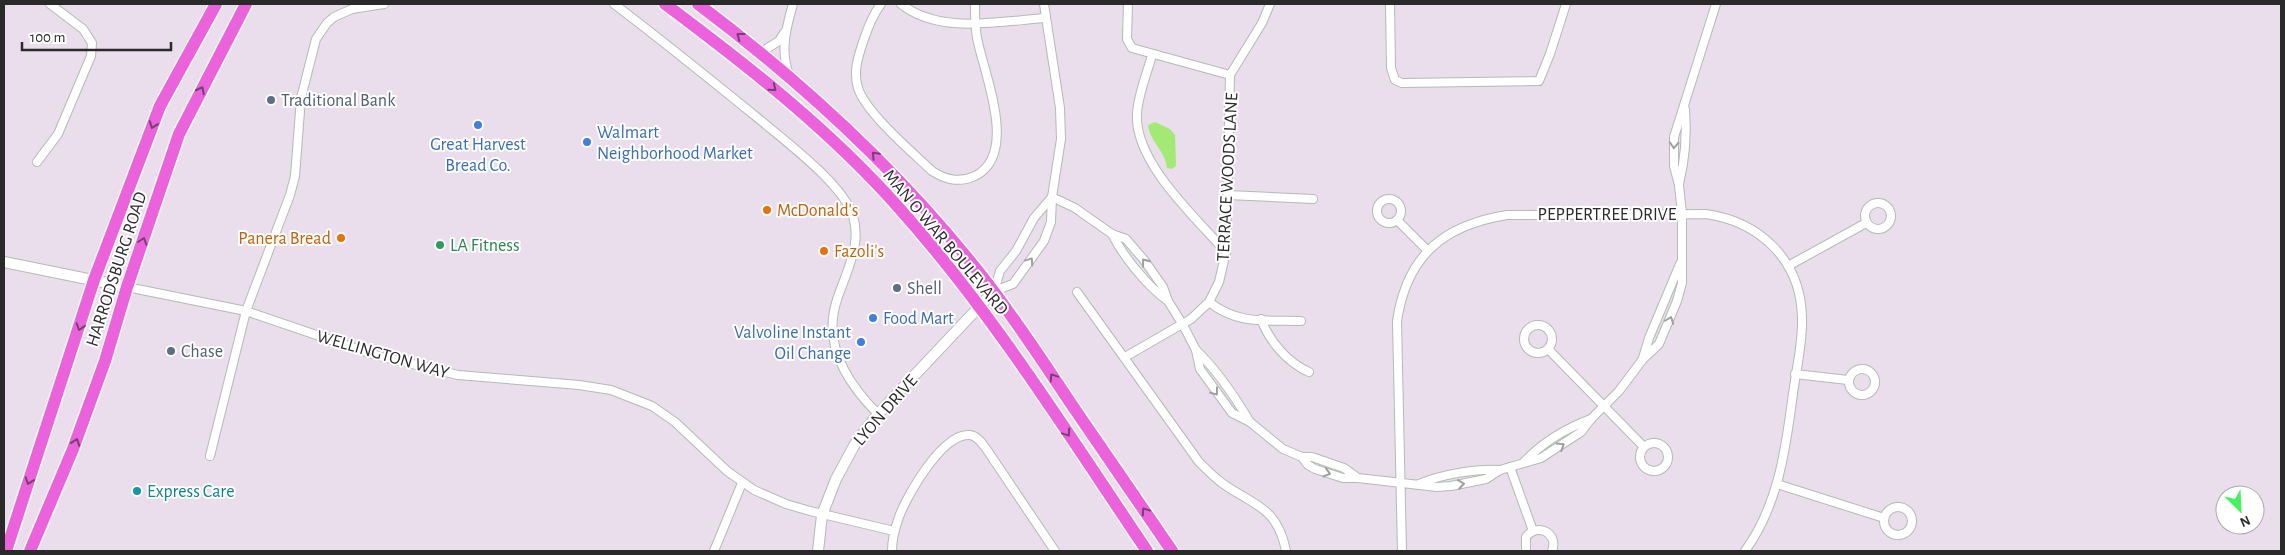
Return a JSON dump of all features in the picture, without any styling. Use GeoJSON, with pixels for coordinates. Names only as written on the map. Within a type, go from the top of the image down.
{"type":"FeatureCollection","features":[{"type":"Feature","properties":{"kind":"main road","name":"HARRODSBURG ROAD"},"geometry":{"type":"LineString","coordinates":[[6,551],[94,280],[160,106],[216,4]]}},
{"type":"Feature","properties":{"kind":"main road","name":"HARRODSBURG ROAD"},"geometry":{"type":"LineString","coordinates":[[30,551],[76,441],[105,361],[127,287],[179,134],[246,4]]}},
{"type":"Feature","properties":{"kind":"main road","name":"MAN O WAR BOULEVARD"},"geometry":{"type":"LineString","coordinates":[[665,4],[775,89],[862,168],[939,255],[1006,342],[1147,551]]}},
{"type":"Feature","properties":{"kind":"main road","name":"MAN O WAR BOULEVARD"},"geometry":{"type":"LineString","coordinates":[[698,4],[790,76],[859,138],[944,229],[994,291],[1172,551]]}},
{"type":"Feature","properties":{"kind":"street"},"geometry":{"type":"LineString","coordinates":[[37,162],[58,134],[91,56],[92,43],[83,29],[50,4]]}},
{"type":"Feature","properties":{"kind":"street"},"geometry":{"type":"LineString","coordinates":[[210,456],[246,311],[293,182],[300,106],[316,39],[326,23],[339,14],[360,7],[384,4]]}},
{"type":"Feature","properties":{"kind":"street"},"geometry":{"type":"LineString","coordinates":[[614,4],[784,140],[825,178],[847,202],[854,218],[856,245],[834,310],[833,330],[842,368],[858,394],[878,414]]}},
{"type":"Feature","properties":{"kind":"street"},"geometry":{"type":"LineString","coordinates":[[760,52],[779,41],[784,33],[793,4]]}},
{"type":"Feature","properties":{"kind":"street"},"geometry":{"type":"LineString","coordinates":[[881,4],[868,26],[857,61],[858,89],[871,109],[916,156],[932,171],[951,180],[961,180],[980,173],[992,160],[998,138],[995,111],[975,22],[975,4]]}},
{"type":"Feature","properties":{"kind":"street"},"geometry":{"type":"LineString","coordinates":[[901,4],[912,11],[936,20],[975,22],[1046,18]]}},
{"type":"Feature","properties":{"kind":"street","name":"LYON DRIVE"},"geometry":{"type":"LineString","coordinates":[[818,551],[822,515],[844,460],[878,414],[978,306],[994,291],[1013,284],[1044,241],[1051,222],[1052,197],[1060,139],[1060,108],[1044,4]]}},
{"type":"Feature","properties":{"kind":"street"},"geometry":{"type":"LineString","coordinates":[[1128,4],[1127,32],[1129,44],[1136,50],[1230,75],[1262,23],[1270,4]]}},
{"type":"Feature","properties":{"kind":"street"},"geometry":{"type":"LineString","coordinates":[[1390,4],[1391,68],[1395,80],[1402,83],[1538,81],[1550,54],[1566,4]]}},
{"type":"Feature","properties":{"kind":"street"},"geometry":{"type":"LineString","coordinates":[[1052,197],[1075,208],[1112,234],[1118,247],[1156,292],[1168,301],[1196,350],[1200,369],[1218,396],[1232,412],[1250,422],[1283,449],[1302,457],[1316,458],[1344,468],[1358,478],[1401,483],[1418,484],[1434,477],[1510,468],[1524,462],[1537,448],[1576,425],[1591,419],[1603,408],[1643,359],[1659,344],[1669,324],[1682,284],[1680,262],[1682,214],[1673,151],[1677,124],[1685,107],[1717,5]]}},
{"type":"Feature","properties":{"kind":"street"},"geometry":{"type":"LineString","coordinates":[[784,33],[785,64],[790,76]]}},
{"type":"Feature","properties":{"kind":"street"},"geometry":{"type":"LineString","coordinates":[[1152,55],[1137,115],[1147,156],[1159,176],[1226,252]]}},
{"type":"Feature","properties":{"kind":"street","name":"TERRACE WOODS LANE"},"geometry":{"type":"LineString","coordinates":[[1125,357],[1183,325],[1209,302],[1219,282],[1226,252],[1230,75]]}},
{"type":"Feature","properties":{"kind":"street"},"geometry":{"type":"LineString","coordinates":[[1679,185],[1684,165],[1687,127],[1685,107]]}},
{"type":"Feature","properties":{"kind":"street"},"geometry":{"type":"LineString","coordinates":[[1228,195],[1312,199]]}},
{"type":"Feature","properties":{"kind":"street","name":"LYON DRIVE"},"geometry":{"type":"LineString","coordinates":[[994,291],[1000,271],[1016,250],[1034,218],[1052,197]]}},
{"type":"Feature","properties":{"kind":"street","name":"PEPPERTREE DRIVE"},"geometry":{"type":"LineString","coordinates":[[1402,551],[1397,321],[1406,286],[1427,250],[1449,233],[1466,225],[1508,215],[1682,214],[1724,216],[1742,222],[1769,242],[1788,266],[1798,292],[1802,319],[1785,453],[1777,484],[1760,526],[1746,551]]}},
{"type":"Feature","properties":{"kind":"street"},"geometry":{"type":"LineString","coordinates":[[1397,220],[1427,250]]}},
{"type":"Feature","properties":{"kind":"street"},"geometry":{"type":"LineString","coordinates":[[1788,266],[1866,223]]}},
{"type":"Feature","properties":{"kind":"street","name":"WELLINGTON WAY"},"geometry":{"type":"LineString","coordinates":[[4,262],[246,311],[375,355],[458,375],[579,385],[611,390],[652,406],[675,422],[727,471],[742,482],[773,499],[822,515],[894,531]]}},
{"type":"Feature","properties":{"kind":"street"},"geometry":{"type":"LineString","coordinates":[[1643,359],[1649,338],[1680,262]]}},
{"type":"Feature","properties":{"kind":"street"},"geometry":{"type":"LineString","coordinates":[[1077,292],[1199,462],[1222,483],[1260,505],[1268,512],[1281,531],[1286,551]]}},
{"type":"Feature","properties":{"kind":"street"},"geometry":{"type":"LineString","coordinates":[[1209,302],[1229,315],[1301,321]]}},
{"type":"Feature","properties":{"kind":"street"},"geometry":{"type":"LineString","coordinates":[[1261,319],[1268,335],[1292,362],[1297,367],[1309,372]]}},
{"type":"Feature","properties":{"kind":"street"},"geometry":{"type":"LineString","coordinates":[[1548,349],[1603,408],[1644,447]]}},
{"type":"Feature","properties":{"kind":"street"},"geometry":{"type":"LineString","coordinates":[[1196,350],[1209,363],[1250,422]]}},
{"type":"Feature","properties":{"kind":"street"},"geometry":{"type":"LineString","coordinates":[[1795,374],[1848,380]]}},
{"type":"Feature","properties":{"kind":"street"},"geometry":{"type":"LineString","coordinates":[[892,551],[894,531],[906,502],[924,472],[949,443],[970,435],[979,439],[985,447],[1056,551]]}},
{"type":"Feature","properties":{"kind":"street"},"geometry":{"type":"LineString","coordinates":[[1510,468],[1533,531]]}},
{"type":"Feature","properties":{"kind":"street"},"geometry":{"type":"LineString","coordinates":[[714,551],[742,482]]}},
{"type":"Feature","properties":{"kind":"street"},"geometry":{"type":"LineString","coordinates":[[1777,484],[1884,518]]}},
{"type":"Feature","properties":{"kind":"street"},"geometry":{"type":"LineString","coordinates":[[1526,551],[1526,537],[1533,531],[1542,530],[1551,535],[1554,544],[1552,551]]}},
{"type":"Feature","properties":{"kind":"shaded area"},"geometry":{"type":"Polygon","coordinates":[[[1155,122],[1170,129],[1175,135],[1176,166],[1172,169],[1167,168],[1166,162],[1149,131],[1148,125],[1155,122]]]}},
{"type":"Feature","properties":{"kind":"place","name":"Traditional Bank"},"geometry":{"type":"Point","coordinates":[271,100]}},
{"type":"Feature","properties":{"kind":"place","name":"Great Harvest Bread Co."},"geometry":{"type":"Point","coordinates":[478,125]}},
{"type":"Feature","properties":{"kind":"place","name":"Walmart Neighborhood Market"},"geometry":{"type":"Point","coordinates":[587,142]}},
{"type":"Feature","properties":{"kind":"place","name":"McDonald's"},"geometry":{"type":"Point","coordinates":[767,210]}},
{"type":"Feature","properties":{"kind":"place","name":"Panera Bread"},"geometry":{"type":"Point","coordinates":[341,238]}},
{"type":"Feature","properties":{"kind":"place","name":"LA Fitness"},"geometry":{"type":"Point","coordinates":[440,245]}},
{"type":"Feature","properties":{"kind":"place","name":"Fazoli's"},"geometry":{"type":"Point","coordinates":[824,251]}},
{"type":"Feature","properties":{"kind":"place","name":"Shell"},"geometry":{"type":"Point","coordinates":[897,288]}},
{"type":"Feature","properties":{"kind":"place","name":"Food Mart"},"geometry":{"type":"Point","coordinates":[873,318]}},
{"type":"Feature","properties":{"kind":"place","name":"Valvoline Instant Oil Change"},"geometry":{"type":"Point","coordinates":[861,342]}},
{"type":"Feature","properties":{"kind":"place","name":"Chase"},"geometry":{"type":"Point","coordinates":[171,351]}},
{"type":"Feature","properties":{"kind":"place","name":"Express Care"},"geometry":{"type":"Point","coordinates":[137,491]}}]}
